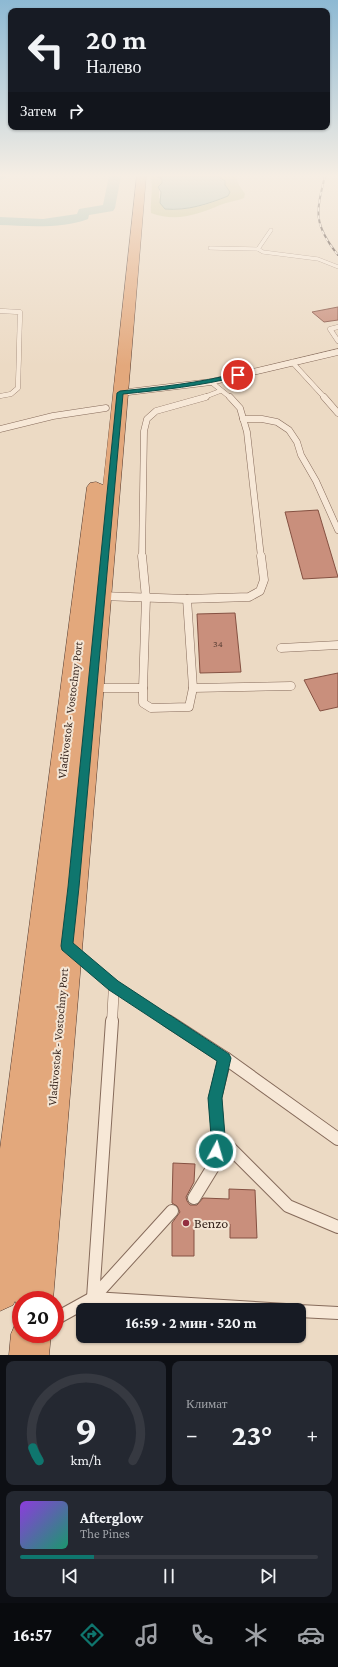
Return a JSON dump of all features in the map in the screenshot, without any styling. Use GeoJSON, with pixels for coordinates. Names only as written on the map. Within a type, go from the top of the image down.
{"type":"FeatureCollection","features":[{"type":"Feature","properties":{"kind":"highway","name":"Vladivostok - Vostochny Port"},"geometry":{"type":"LineString","coordinates":[[35,1291],[101,596],[113,401],[129,239]]}},
{"type":"Feature","properties":{"kind":"highway","name":"Vladivostok - Vostochny Port"},"geometry":{"type":"LineString","coordinates":[[0,1292],[134,239]]}},
{"type":"Feature","properties":{"kind":"highway"},"geometry":{"type":"LineString","coordinates":[[29,1355],[30,1343]]}},
{"type":"Feature","properties":{"kind":"street"},"geometry":{"type":"LineString","coordinates":[[113,401],[175,387],[211,382],[338,352]]}},
{"type":"Feature","properties":{"kind":"lane"},"geometry":{"type":"LineString","coordinates":[[258,249],[265,239]]}},
{"type":"Feature","properties":{"kind":"lane"},"geometry":{"type":"LineString","coordinates":[[210,248],[258,249],[260,252],[271,254],[322,258],[338,267]]}},
{"type":"Feature","properties":{"kind":"lane"},"geometry":{"type":"LineString","coordinates":[[0,311],[20,312],[18,388],[11,394],[0,396]]}},
{"type":"Feature","properties":{"kind":"lane"},"geometry":{"type":"LineString","coordinates":[[338,327],[330,330],[338,341]]}},
{"type":"Feature","properties":{"kind":"lane"},"geometry":{"type":"LineString","coordinates":[[292,362],[338,413]]}},
{"type":"Feature","properties":{"kind":"lane"},"geometry":{"type":"LineString","coordinates":[[101,596],[187,599],[249,597],[260,591],[264,580],[250,451],[243,419],[240,408],[236,402],[220,391],[211,382]]}},
{"type":"Feature","properties":{"kind":"lane"},"geometry":{"type":"LineString","coordinates":[[187,599],[193,688],[189,707],[151,708],[143,703],[146,598],[142,565],[144,431],[147,419],[156,411],[206,397],[220,391]]}},
{"type":"Feature","properties":{"kind":"lane"},"geometry":{"type":"LineString","coordinates":[[0,437],[0,430],[22,422],[74,412],[113,401]]}},
{"type":"Feature","properties":{"kind":"lane"},"geometry":{"type":"LineString","coordinates":[[243,419],[262,419],[277,422],[289,430],[297,442],[301,455],[316,481],[338,530]]}},
{"type":"Feature","properties":{"kind":"lane"},"geometry":{"type":"LineString","coordinates":[[281,648],[338,645]]}},
{"type":"Feature","properties":{"kind":"lane"},"geometry":{"type":"LineString","coordinates":[[193,688],[291,686]]}},
{"type":"Feature","properties":{"kind":"lane"},"geometry":{"type":"LineString","coordinates":[[92,688],[143,688]]}},
{"type":"Feature","properties":{"kind":"lane"},"geometry":{"type":"LineString","coordinates":[[67,946],[114,985],[224,1058],[338,1139]]}},
{"type":"Feature","properties":{"kind":"lane"},"geometry":{"type":"LineString","coordinates":[[93,1298],[114,985]]}},
{"type":"Feature","properties":{"kind":"lane"},"geometry":{"type":"LineString","coordinates":[[194,1198],[213,1167],[218,1136],[215,1098],[224,1058]]}},
{"type":"Feature","properties":{"kind":"lane"},"geometry":{"type":"LineString","coordinates":[[218,1136],[288,1206],[338,1227]]}},
{"type":"Feature","properties":{"kind":"lane"},"geometry":{"type":"LineString","coordinates":[[64,1314],[93,1298],[172,1211]]}},
{"type":"Feature","properties":{"kind":"lane"},"geometry":{"type":"LineString","coordinates":[[93,1298],[173,1303]]}},
{"type":"Feature","properties":{"kind":"lane"},"geometry":{"type":"LineString","coordinates":[[306,1311],[338,1313]]}},
{"type":"Feature","properties":{"kind":"building"},"geometry":{"type":"Polygon","coordinates":[[[338,307],[338,320],[324,322],[312,312],[338,307]]]}},
{"type":"Feature","properties":{"kind":"building"},"geometry":{"type":"Polygon","coordinates":[[[318,510],[338,577],[303,579],[285,512],[318,510]]]}},
{"type":"Feature","properties":{"kind":"building"},"geometry":{"type":"Polygon","coordinates":[[[235,613],[241,672],[200,673],[197,614],[235,613]]]}},
{"type":"Feature","properties":{"kind":"building"},"geometry":{"type":"Polygon","coordinates":[[[338,673],[338,707],[320,711],[304,680],[338,673]]]}},
{"type":"Feature","properties":{"kind":"building"},"geometry":{"type":"Polygon","coordinates":[[[173,1163],[195,1164],[194,1182],[186,1197],[190,1205],[197,1205],[203,1198],[229,1199],[229,1189],[255,1190],[257,1238],[230,1238],[230,1224],[194,1223],[194,1256],[172,1256],[172,1223],[180,1212],[177,1206],[172,1203],[173,1163]]]}},
{"type":"Feature","properties":{"kind":"railway"},"geometry":{"type":"LineString","coordinates":[[327,239],[338,255]]}},
{"type":"Feature","properties":{"kind":"place","name":"Benzo"},"geometry":{"type":"Point","coordinates":[186,1223]}},
{"type":"Feature","properties":{"kind":"route"},"geometry":{"type":"LineString","coordinates":[[216,1151],[218,1136],[215,1098],[224,1058],[114,985],[67,946],[74,887],[120,393],[211,382],[238,375]]}}]}
